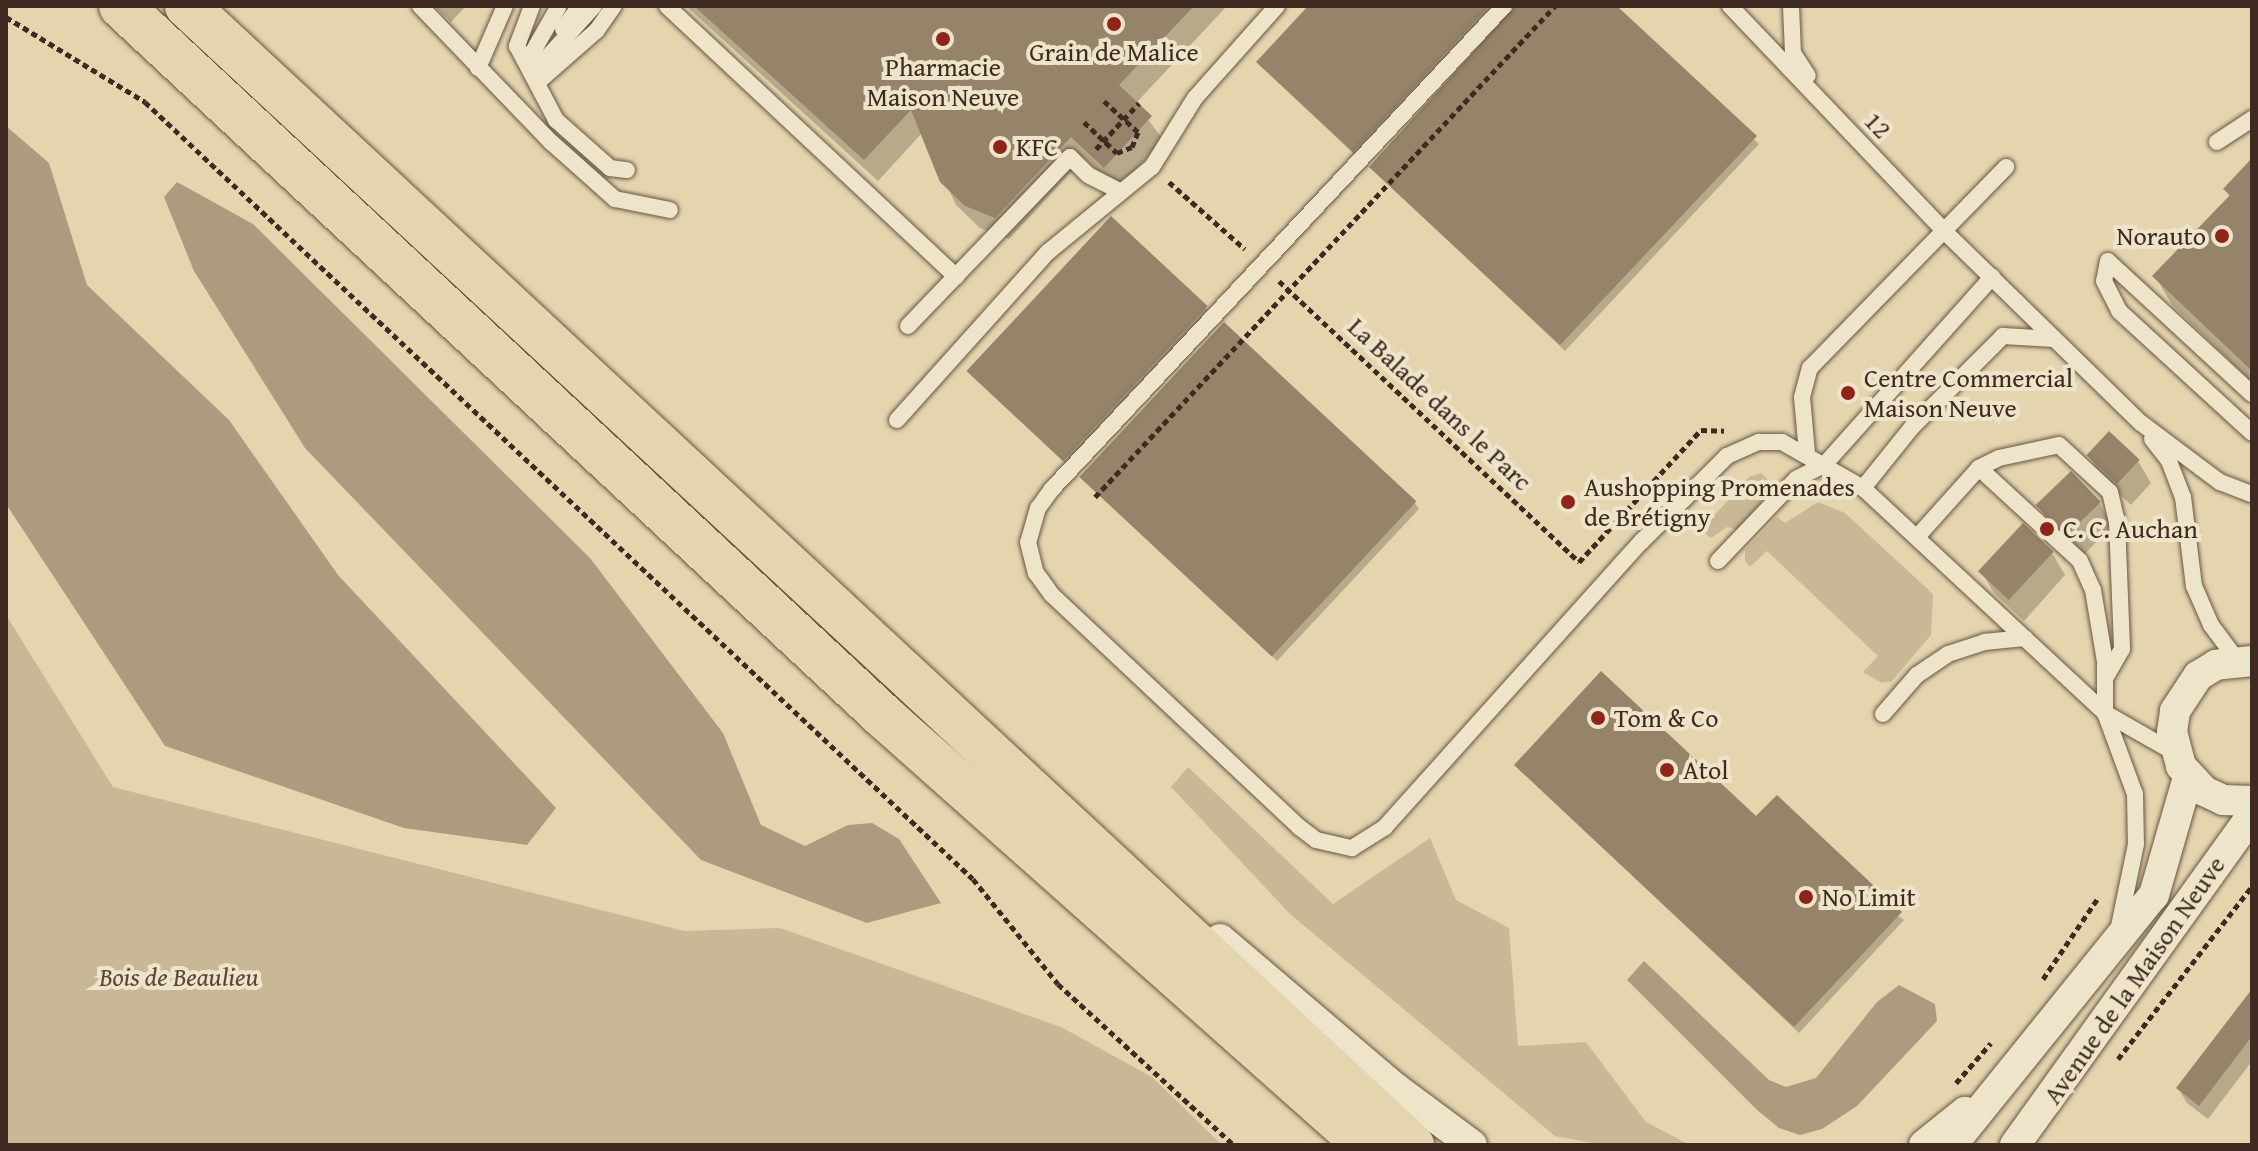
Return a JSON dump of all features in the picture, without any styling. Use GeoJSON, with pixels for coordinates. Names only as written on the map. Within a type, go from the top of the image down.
{"type":"FeatureCollection","features":[{"type":"Feature","properties":{"kind":"main road"},"geometry":{"type":"LineString","coordinates":[[121,6],[882,715],[1366,1145]]}},
{"type":"Feature","properties":{"kind":"main road"},"geometry":{"type":"LineString","coordinates":[[187,6],[1412,1145]]}},
{"type":"Feature","properties":{"kind":"street"},"geometry":{"type":"LineString","coordinates":[[860,634],[1394,1087],[1472,1145]]}},
{"type":"Feature","properties":{"kind":"street","name":"Avenue de la Maison Neuve"},"geometry":{"type":"LineString","coordinates":[[1952,1145],[2017,1071],[2154,895],[2182,765],[2173,721],[2184,692],[2198,676],[2244,660]]}},
{"type":"Feature","properties":{"kind":"street"},"geometry":{"type":"LineString","coordinates":[[2182,765],[2223,800],[2252,801]]}},
{"type":"Feature","properties":{"kind":"street","name":"Avenue de la Maison Neuve"},"geometry":{"type":"LineString","coordinates":[[2015,1145],[2252,815]]}},
{"type":"Feature","properties":{"kind":"street"},"geometry":{"type":"LineString","coordinates":[[1924,1145],[2017,1071]]}},
{"type":"Feature","properties":{"kind":"lane"},"geometry":{"type":"LineString","coordinates":[[478,68],[505,6]]}},
{"type":"Feature","properties":{"kind":"lane"},"geometry":{"type":"LineString","coordinates":[[532,6],[517,46],[531,67],[556,120],[610,168],[627,170]]}},
{"type":"Feature","properties":{"kind":"lane"},"geometry":{"type":"LineString","coordinates":[[531,67],[547,6]]}},
{"type":"Feature","properties":{"kind":"lane"},"geometry":{"type":"LineString","coordinates":[[531,67],[559,6]]}},
{"type":"Feature","properties":{"kind":"lane"},"geometry":{"type":"LineString","coordinates":[[531,67],[580,6]]}},
{"type":"Feature","properties":{"kind":"lane"},"geometry":{"type":"LineString","coordinates":[[531,67],[594,6]]}},
{"type":"Feature","properties":{"kind":"lane"},"geometry":{"type":"LineString","coordinates":[[531,67],[597,30],[614,6]]}},
{"type":"Feature","properties":{"kind":"lane"},"geometry":{"type":"LineString","coordinates":[[667,6],[956,276]]}},
{"type":"Feature","properties":{"kind":"lane"},"geometry":{"type":"LineString","coordinates":[[897,420],[1048,252],[1152,167],[1195,98],[1277,6]]}},
{"type":"Feature","properties":{"kind":"lane"},"geometry":{"type":"LineString","coordinates":[[1504,6],[1052,489],[1038,508],[1028,542],[1036,573],[1051,594],[1299,827],[1333,846],[1352,848],[1385,827],[1641,542],[1727,456],[1759,442],[1782,442],[1807,453],[1863,488],[2105,713],[2182,765]]}},
{"type":"Feature","properties":{"kind":"lane","name":"12"},"geometry":{"type":"LineString","coordinates":[[1730,6],[1942,229],[2141,423]]}},
{"type":"Feature","properties":{"kind":"lane"},"geometry":{"type":"LineString","coordinates":[[1791,6],[1793,53],[1829,107]]}},
{"type":"Feature","properties":{"kind":"lane"},"geometry":{"type":"LineString","coordinates":[[417,7],[615,199],[670,210]]}},
{"type":"Feature","properties":{"kind":"lane"},"geometry":{"type":"LineString","coordinates":[[2217,142],[2252,119]]}},
{"type":"Feature","properties":{"kind":"lane"},"geometry":{"type":"LineString","coordinates":[[908,326],[1070,157],[1088,175],[1119,191]]}},
{"type":"Feature","properties":{"kind":"lane"},"geometry":{"type":"LineString","coordinates":[[1807,453],[1802,397],[1810,368],[1942,229],[2006,167]]}},
{"type":"Feature","properties":{"kind":"lane"},"geometry":{"type":"LineString","coordinates":[[2252,394],[2108,261],[2104,281],[2119,311],[2252,433]]}},
{"type":"Feature","properties":{"kind":"lane"},"geometry":{"type":"LineString","coordinates":[[1718,561],[1796,479],[1825,464],[1992,277]]}},
{"type":"Feature","properties":{"kind":"lane"},"geometry":{"type":"LineString","coordinates":[[1863,488],[1912,427],[2003,336],[2054,339]]}},
{"type":"Feature","properties":{"kind":"lane"},"geometry":{"type":"LineString","coordinates":[[2141,423],[2220,482],[2252,494]]}},
{"type":"Feature","properties":{"kind":"lane"},"geometry":{"type":"LineString","coordinates":[[2141,423],[2169,461],[2183,497],[2194,586],[2211,625],[2244,660]]}},
{"type":"Feature","properties":{"kind":"lane"},"geometry":{"type":"LineString","coordinates":[[1917,537],[1979,468],[1999,458],[2059,445],[2110,492],[2117,522],[2122,649],[2105,679]]}},
{"type":"Feature","properties":{"kind":"lane"},"geometry":{"type":"LineString","coordinates":[[1979,468],[2080,561],[2093,590],[2105,679],[2105,713],[2135,794],[2136,819],[2128,896],[2111,952]]}},
{"type":"Feature","properties":{"kind":"lane"},"geometry":{"type":"LineString","coordinates":[[1883,714],[1917,675],[1948,654],[1984,642],[2025,638]]}},
{"type":"Feature","properties":{"kind":"path"},"geometry":{"type":"LineString","coordinates":[[1095,497],[1555,6]]}},
{"type":"Feature","properties":{"kind":"path"},"geometry":{"type":"LineString","coordinates":[[6,17],[145,102],[973,879],[1058,984],[1234,1145]]}},
{"type":"Feature","properties":{"kind":"path"},"geometry":{"type":"LineString","coordinates":[[1084,122],[1117,153],[1132,147],[1138,132],[1104,101]]}},
{"type":"Feature","properties":{"kind":"path"},"geometry":{"type":"LineString","coordinates":[[1090,155],[1139,103]]}},
{"type":"Feature","properties":{"kind":"path","name":"La Balade dans le Parc"},"geometry":{"type":"LineString","coordinates":[[1132,147],[1262,264],[1579,562],[1701,430],[1722,430],[1759,442]]}},
{"type":"Feature","properties":{"kind":"path"},"geometry":{"type":"LineString","coordinates":[[2116,1061],[2252,886]]}},
{"type":"Feature","properties":{"kind":"path"},"geometry":{"type":"LineString","coordinates":[[2033,992],[2101,893]]}},
{"type":"Feature","properties":{"kind":"path"},"geometry":{"type":"LineString","coordinates":[[1949,1091],[1996,1038]]}},
{"type":"Feature","properties":{"kind":"green space"},"geometry":{"type":"Polygon","coordinates":[[[1761,473],[1776,488],[1738,530],[1727,527],[1711,538],[1701,530],[1749,477],[1761,473]]]}},
{"type":"Feature","properties":{"kind":"green space"},"geometry":{"type":"Polygon","coordinates":[[[1818,502],[1845,513],[1933,594],[1931,635],[1892,681],[1882,683],[1863,672],[1878,656],[1767,551],[1750,567],[1745,561],[1745,550],[1777,517],[1785,523],[1818,502]]]}},
{"type":"Feature","properties":{"kind":"green space","name":"Bois de Beaulieu"},"geometry":{"type":"Polygon","coordinates":[[[6,615],[113,787],[684,931],[780,928],[1061,1027],[1152,1077],[1222,1145],[6,1145],[6,615]]]}},
{"type":"Feature","properties":{"kind":"green space"},"geometry":{"type":"Polygon","coordinates":[[[1188,767],[1333,904],[1430,838],[1456,900],[1509,928],[1518,1046],[1586,1042],[1646,1122],[1690,1145],[1603,1145],[1555,1136],[1289,913],[1171,787],[1188,767]]]}},
{"type":"Feature","properties":{"kind":"shaded area"},"geometry":{"type":"Polygon","coordinates":[[[6,126],[49,163],[87,285],[229,420],[338,575],[556,808],[527,845],[404,828],[165,746],[6,504],[6,126]]]}},
{"type":"Feature","properties":{"kind":"shaded area"},"geometry":{"type":"Polygon","coordinates":[[[177,182],[253,224],[590,558],[723,733],[761,825],[805,846],[848,825],[872,823],[899,839],[941,903],[867,923],[701,860],[305,448],[194,271],[164,197],[177,182]]]}},
{"type":"Feature","properties":{"kind":"shaded area"},"geometry":{"type":"Polygon","coordinates":[[[1644,961],[1769,1080],[1786,1087],[1816,1078],[1877,1002],[1899,985],[1935,1004],[1937,1021],[1857,1106],[1822,1129],[1800,1135],[1779,1128],[1756,1109],[1627,980],[1644,961]]]}},
{"type":"Feature","properties":{"kind":"building"},"geometry":{"type":"Polygon","coordinates":[[[694,6],[1194,6],[1119,85],[1152,116],[1104,168],[1071,137],[995,218],[965,206],[940,182],[911,110],[864,160],[694,6]]]}},
{"type":"Feature","properties":{"kind":"building"},"geometry":{"type":"Polygon","coordinates":[[[1308,6],[1489,6],[1353,152],[1256,62],[1308,6]]]}},
{"type":"Feature","properties":{"kind":"building"},"geometry":{"type":"Polygon","coordinates":[[[1515,6],[1617,6],[1757,136],[1560,345],[1369,167],[1515,6]]]}},
{"type":"Feature","properties":{"kind":"building","name":"Norauto"},"geometry":{"type":"Polygon","coordinates":[[[2252,158],[2252,371],[2152,276],[2230,195],[2223,189],[2252,158]]]}},
{"type":"Feature","properties":{"kind":"building"},"geometry":{"type":"Polygon","coordinates":[[[1111,216],[1208,306],[1063,461],[966,371],[1111,216]]]}},
{"type":"Feature","properties":{"kind":"building"},"geometry":{"type":"Polygon","coordinates":[[[1224,322],[1416,501],[1272,656],[1079,477],[1224,322]]]}},
{"type":"Feature","properties":{"kind":"building"},"geometry":{"type":"Polygon","coordinates":[[[2109,431],[2140,460],[2117,484],[2086,455],[2109,431]]]}},
{"type":"Feature","properties":{"kind":"building"},"geometry":{"type":"Polygon","coordinates":[[[2071,471],[2101,502],[2066,536],[2036,505],[2071,471]]]}},
{"type":"Feature","properties":{"kind":"building"},"geometry":{"type":"Polygon","coordinates":[[[2023,523],[2054,552],[2009,600],[1978,571],[2023,523]]]}},
{"type":"Feature","properties":{"kind":"building"},"geometry":{"type":"Polygon","coordinates":[[[1601,671],[1756,816],[1777,795],[1902,912],[1794,1027],[1514,765],[1601,671]]]}},
{"type":"Feature","properties":{"kind":"building"},"geometry":{"type":"Polygon","coordinates":[[[2252,989],[2252,1036],[2199,1106],[2176,1088],[2252,989]]]}},
{"type":"Feature","properties":{"kind":"place","name":"Grain de Malice"},"geometry":{"type":"Point","coordinates":[1114,24]}},
{"type":"Feature","properties":{"kind":"place","name":"Pharmacie Maison Neuve"},"geometry":{"type":"Point","coordinates":[943,39]}},
{"type":"Feature","properties":{"kind":"place","name":"KFC"},"geometry":{"type":"Point","coordinates":[1000,147]}},
{"type":"Feature","properties":{"kind":"place","name":"Norauto"},"geometry":{"type":"Point","coordinates":[2222,236]}},
{"type":"Feature","properties":{"kind":"place","name":"Centre Commercial Maison Neuve"},"geometry":{"type":"Point","coordinates":[1848,393]}},
{"type":"Feature","properties":{"kind":"place","name":"Aushopping Promenades de Brétigny"},"geometry":{"type":"Point","coordinates":[1568,502]}},
{"type":"Feature","properties":{"kind":"place","name":"C. C. Auchan"},"geometry":{"type":"Point","coordinates":[2047,529]}},
{"type":"Feature","properties":{"kind":"place","name":"Tom & Co"},"geometry":{"type":"Point","coordinates":[1598,718]}},
{"type":"Feature","properties":{"kind":"place","name":"Atol"},"geometry":{"type":"Point","coordinates":[1667,770]}},
{"type":"Feature","properties":{"kind":"place","name":"No Limit"},"geometry":{"type":"Point","coordinates":[1806,897]}}]}
